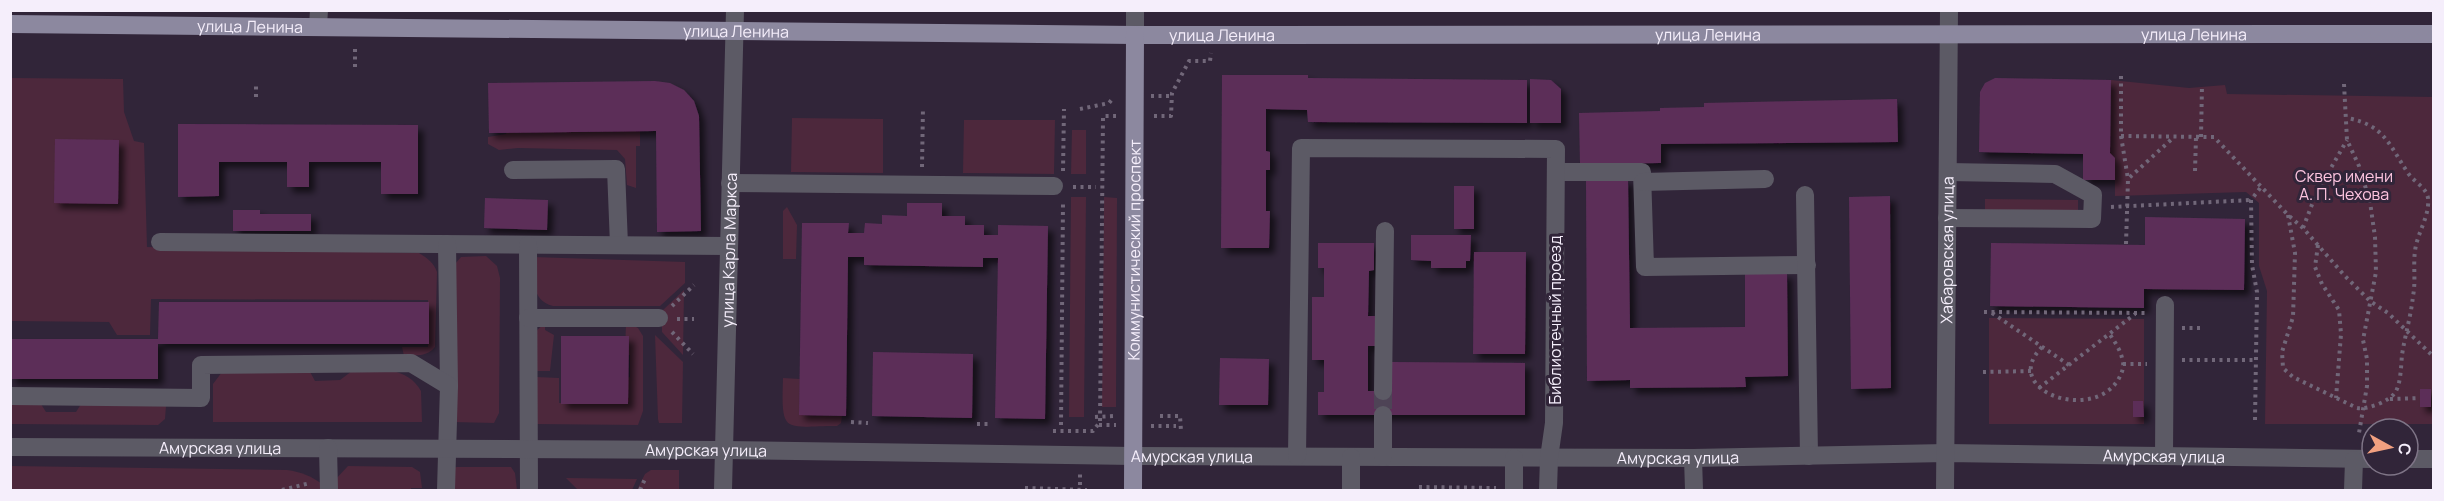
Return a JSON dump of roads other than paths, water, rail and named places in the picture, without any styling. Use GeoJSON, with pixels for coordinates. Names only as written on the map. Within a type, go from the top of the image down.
{"type":"FeatureCollection","features":[{"type":"Feature","properties":{"kind":"main road","name":"улица Ленина"},"geometry":{"type":"LineString","coordinates":[[10,24],[319,18],[735,32],[1949,36],[2433,34]]}},
{"type":"Feature","properties":{"kind":"main road","name":"Коммунистический проспект"},"geometry":{"type":"LineString","coordinates":[[1133,490],[1135,35]]}},
{"type":"Feature","properties":{"kind":"street","name":"улица Карла Маркса"},"geometry":{"type":"LineString","coordinates":[[723,490],[735,10]]}},
{"type":"Feature","properties":{"kind":"street","name":"Коммунистический проспект"},"geometry":{"type":"LineString","coordinates":[[1135,10],[1135,35]]}},
{"type":"Feature","properties":{"kind":"street","name":"Хабаровская улица"},"geometry":{"type":"LineString","coordinates":[[1945,490],[1949,10]]}},
{"type":"Feature","properties":{"kind":"street","name":"Библиотечный проезд"},"geometry":{"type":"LineString","coordinates":[[1297,456],[1301,148],[1556,149],[1554,423],[1549,458],[1548,490]]}},
{"type":"Feature","properties":{"kind":"street"},"geometry":{"type":"LineString","coordinates":[[513,170],[616,169],[619,245]]}},
{"type":"Feature","properties":{"kind":"street"},"geometry":{"type":"LineString","coordinates":[[1556,172],[1642,172],[1645,267],[1807,265]]}},
{"type":"Feature","properties":{"kind":"street"},"geometry":{"type":"LineString","coordinates":[[1947,218],[2092,219],[2093,208],[2093,195],[2055,174],[1948,172]]}},
{"type":"Feature","properties":{"kind":"street"},"geometry":{"type":"LineString","coordinates":[[1642,182],[1765,179]]}},
{"type":"Feature","properties":{"kind":"street"},"geometry":{"type":"LineString","coordinates":[[730,183],[1060,187]]}},
{"type":"Feature","properties":{"kind":"street"},"geometry":{"type":"LineString","coordinates":[[1805,195],[1809,456]]}},
{"type":"Feature","properties":{"kind":"street"},"geometry":{"type":"LineString","coordinates":[[1383,391],[1385,231]]}},
{"type":"Feature","properties":{"kind":"street"},"geometry":{"type":"LineString","coordinates":[[160,242],[728,246]]}},
{"type":"Feature","properties":{"kind":"street"},"geometry":{"type":"LineString","coordinates":[[446,490],[449,386],[447,244]]}},
{"type":"Feature","properties":{"kind":"street"},"geometry":{"type":"LineString","coordinates":[[528,245],[530,490]]}},
{"type":"Feature","properties":{"kind":"street"},"geometry":{"type":"LineString","coordinates":[[2164,455],[2165,305]]}},
{"type":"Feature","properties":{"kind":"street"},"geometry":{"type":"LineString","coordinates":[[528,318],[659,318]]}},
{"type":"Feature","properties":{"kind":"street"},"geometry":{"type":"LineString","coordinates":[[10,396],[201,398],[201,365],[411,363],[449,386]]}},
{"type":"Feature","properties":{"kind":"street"},"geometry":{"type":"LineString","coordinates":[[1383,415],[1383,457]]}},
{"type":"Feature","properties":{"kind":"street","name":"Амурская улица"},"geometry":{"type":"LineString","coordinates":[[10,447],[723,450],[1133,456],[1514,458],[1693,458],[1946,453],[2360,460]]}},
{"type":"Feature","properties":{"kind":"street"},"geometry":{"type":"LineString","coordinates":[[321,486],[328,448]]}},
{"type":"Feature","properties":{"kind":"street"},"geometry":{"type":"LineString","coordinates":[[1351,457],[1351,490]]}},
{"type":"Feature","properties":{"kind":"street"},"geometry":{"type":"LineString","coordinates":[[1514,458],[1514,489]]}},
{"type":"Feature","properties":{"kind":"street"},"geometry":{"type":"LineString","coordinates":[[1693,458],[1694,490]]}},
{"type":"Feature","properties":{"kind":"street"},"geometry":{"type":"LineString","coordinates":[[2353,490],[2360,469]]}},
{"type":"Feature","properties":{"kind":"tunnel"},"geometry":{"type":"LineString","coordinates":[[1383,391],[1383,415]]}},
{"type":"Feature","properties":{"kind":"park label","name":"Сквер имени А. П. Чехова"},"geometry":{"type":"Point","coordinates":[2344,185]}}]}
